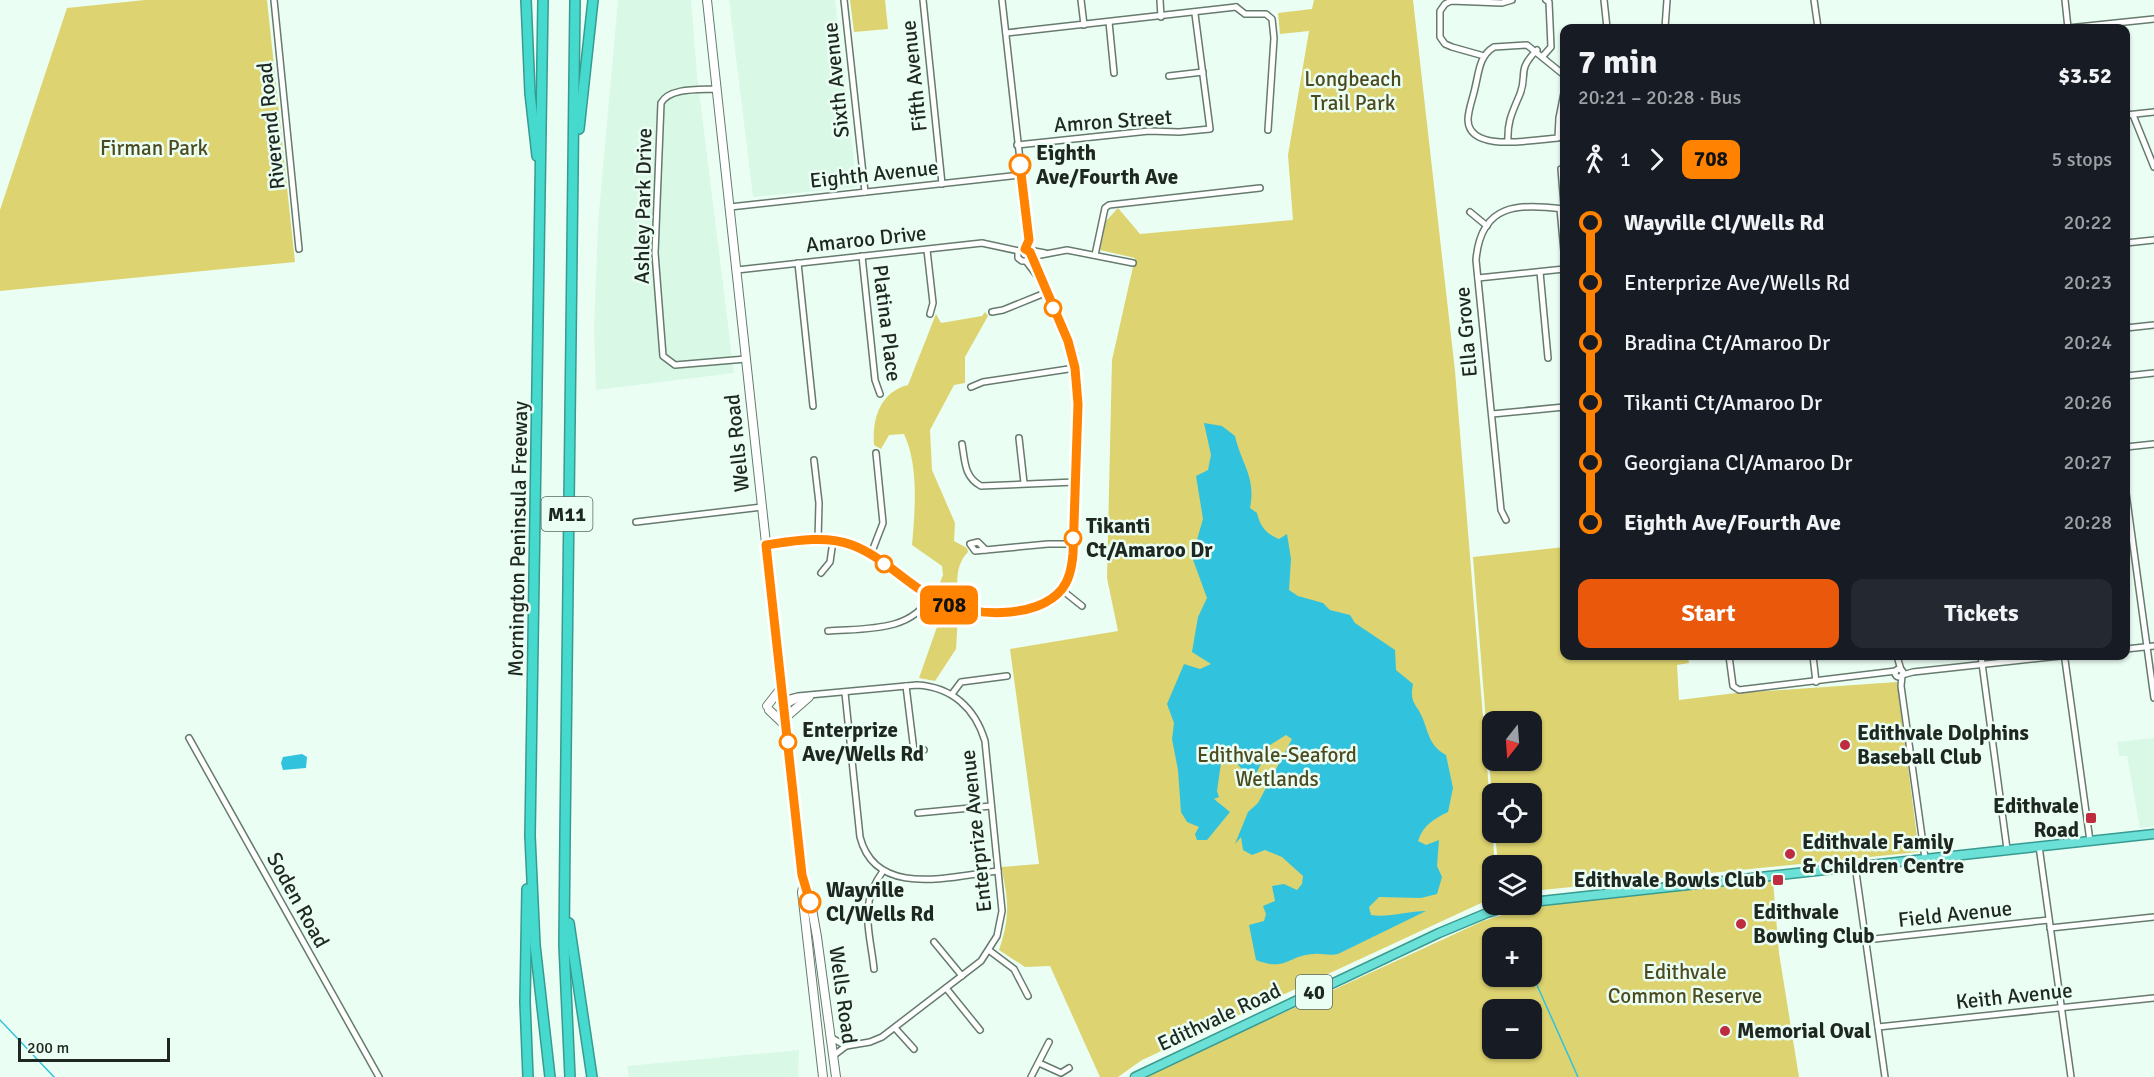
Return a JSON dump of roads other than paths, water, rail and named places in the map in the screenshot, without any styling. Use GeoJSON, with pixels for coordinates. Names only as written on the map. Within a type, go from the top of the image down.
{"type":"FeatureCollection","features":[{"type":"Feature","properties":{"kind":"highway"},"geometry":{"type":"LineString","coordinates":[[526,0],[530,93],[541,198]]}},
{"type":"Feature","properties":{"kind":"highway","name":"Mornington Peninsula Freeway"},"geometry":{"type":"LineString","coordinates":[[543,0],[530,836],[536,945],[550,1077]]}},
{"type":"Feature","properties":{"kind":"highway","name":"M11"},"geometry":{"type":"LineString","coordinates":[[570,1077],[564,945],[575,0]]}},
{"type":"Feature","properties":{"kind":"highway"},"geometry":{"type":"LineString","coordinates":[[572,191],[593,0]]}},
{"type":"Feature","properties":{"kind":"highway"},"geometry":{"type":"LineString","coordinates":[[1542,901],[2154,834]]}},
{"type":"Feature","properties":{"kind":"highway"},"geometry":{"type":"LineString","coordinates":[[528,1077],[525,956],[530,836]]}},
{"type":"Feature","properties":{"kind":"highway"},"geometry":{"type":"LineString","coordinates":[[565,837],[569,920],[592,1077]]}},
{"type":"Feature","properties":{"kind":"highway","name":"Edithvale Road"},"geometry":{"type":"LineString","coordinates":[[1135,1077],[1439,933],[1482,915]]}},
{"type":"Feature","properties":{"kind":"main road","name":"Wells Road"},"geometry":{"type":"LineString","coordinates":[[707,0],[804,883],[802,892],[824,1077]]}},
{"type":"Feature","properties":{"kind":"main road"},"geometry":{"type":"LineString","coordinates":[[782,687],[768,708],[786,722],[806,697]]}},
{"type":"Feature","properties":{"kind":"main road","name":"Wells Road"},"geometry":{"type":"LineString","coordinates":[[804,883],[809,892],[817,937],[836,1077]]}},
{"type":"Feature","properties":{"kind":"street","name":"Riverend Road"},"geometry":{"type":"LineString","coordinates":[[274,0],[299,249]]}},
{"type":"Feature","properties":{"kind":"street","name":"Sixth Avenue"},"geometry":{"type":"LineString","coordinates":[[844,0],[865,192]]}},
{"type":"Feature","properties":{"kind":"street","name":"Fifth Avenue"},"geometry":{"type":"LineString","coordinates":[[923,0],[942,184]]}},
{"type":"Feature","properties":{"kind":"street"},"geometry":{"type":"LineString","coordinates":[[766,545],[818,540],[833,540],[851,544],[871,554],[930,596],[963,609],[995,612],[1031,608],[1047,602],[1062,590],[1071,568],[1073,544],[1078,404],[1075,368],[1068,341],[1026,255],[1029,240],[1002,0]]}},
{"type":"Feature","properties":{"kind":"street"},"geometry":{"type":"LineString","coordinates":[[1081,0],[1084,25]]}},
{"type":"Feature","properties":{"kind":"street"},"geometry":{"type":"LineString","coordinates":[[1160,0],[1161,17]]}},
{"type":"Feature","properties":{"kind":"street"},"geometry":{"type":"LineString","coordinates":[[1236,7],[1239,0]]}},
{"type":"Feature","properties":{"kind":"street"},"geometry":{"type":"LineString","coordinates":[[1484,56],[1445,44],[1440,37],[1440,11],[1445,4],[1451,2],[1502,3],[1512,0]]}},
{"type":"Feature","properties":{"kind":"street"},"geometry":{"type":"LineString","coordinates":[[1543,56],[1551,47],[1549,2],[1546,0]]}},
{"type":"Feature","properties":{"kind":"street"},"geometry":{"type":"LineString","coordinates":[[1604,0],[1607,24]]}},
{"type":"Feature","properties":{"kind":"street"},"geometry":{"type":"LineString","coordinates":[[1665,24],[1667,0]]}},
{"type":"Feature","properties":{"kind":"street"},"geometry":{"type":"LineString","coordinates":[[1814,0],[1817,24]]}},
{"type":"Feature","properties":{"kind":"street"},"geometry":{"type":"LineString","coordinates":[[2065,0],[2068,24]]}},
{"type":"Feature","properties":{"kind":"street"},"geometry":{"type":"LineString","coordinates":[[1006,33],[1195,14],[1236,7],[1245,14],[1266,14],[1272,19],[1274,38],[1268,130]]}},
{"type":"Feature","properties":{"kind":"street"},"geometry":{"type":"LineString","coordinates":[[1169,76],[1203,72],[1195,14]]}},
{"type":"Feature","properties":{"kind":"street"},"geometry":{"type":"LineString","coordinates":[[2106,24],[2154,19]]}},
{"type":"Feature","properties":{"kind":"street"},"geometry":{"type":"LineString","coordinates":[[1109,22],[1114,73]]}},
{"type":"Feature","properties":{"kind":"street"},"geometry":{"type":"LineString","coordinates":[[1560,71],[1527,45],[1494,47],[1484,56],[1469,115],[1469,127],[1473,135],[1481,140],[1558,138],[1560,129]]}},
{"type":"Feature","properties":{"kind":"street"},"geometry":{"type":"LineString","coordinates":[[1508,141],[1508,118],[1520,95],[1522,72],[1527,61],[1536,51]]}},
{"type":"Feature","properties":{"kind":"street","name":"Amron Street"},"geometry":{"type":"LineString","coordinates":[[1017,145],[1149,131],[1179,132],[1210,129],[1203,72]]}},
{"type":"Feature","properties":{"kind":"street","name":"Ashley Park Drive"},"geometry":{"type":"LineString","coordinates":[[717,89],[673,93],[664,97],[661,103],[655,253],[663,356],[668,363],[683,365],[746,359]]}},
{"type":"Feature","properties":{"kind":"street"},"geometry":{"type":"LineString","coordinates":[[2154,112],[2133,115],[2154,167]]}},
{"type":"Feature","properties":{"kind":"street","name":"Eighth Avenue"},"geometry":{"type":"LineString","coordinates":[[730,207],[1021,175]]}},
{"type":"Feature","properties":{"kind":"street"},"geometry":{"type":"LineString","coordinates":[[1095,255],[1105,208],[1109,206],[1260,188]]}},
{"type":"Feature","properties":{"kind":"street"},"geometry":{"type":"LineString","coordinates":[[1470,212],[1487,226],[1497,215],[1514,207],[1526,205],[1560,208]]}},
{"type":"Feature","properties":{"kind":"street","name":"Ella Grove"},"geometry":{"type":"LineString","coordinates":[[1487,226],[1477,245],[1478,278],[1501,510],[1506,520]]}},
{"type":"Feature","properties":{"kind":"street"},"geometry":{"type":"LineString","coordinates":[[2130,243],[2154,240]]}},
{"type":"Feature","properties":{"kind":"street","name":"Amaroo Drive"},"geometry":{"type":"LineString","coordinates":[[737,270],[982,243],[1026,255]]}},
{"type":"Feature","properties":{"kind":"street"},"geometry":{"type":"LineString","coordinates":[[927,249],[933,303],[930,314]]}},
{"type":"Feature","properties":{"kind":"street"},"geometry":{"type":"LineString","coordinates":[[1026,255],[1062,249],[1133,263]]}},
{"type":"Feature","properties":{"kind":"street"},"geometry":{"type":"LineString","coordinates":[[1026,255],[1040,256],[1050,252]]}},
{"type":"Feature","properties":{"kind":"street"},"geometry":{"type":"LineString","coordinates":[[1026,255],[1036,266],[1039,278]]}},
{"type":"Feature","properties":{"kind":"street","name":"Platina Place"},"geometry":{"type":"LineString","coordinates":[[862,256],[875,380],[880,394]]}},
{"type":"Feature","properties":{"kind":"street"},"geometry":{"type":"LineString","coordinates":[[1036,266],[1040,256]]}},
{"type":"Feature","properties":{"kind":"street"},"geometry":{"type":"LineString","coordinates":[[798,263],[813,406]]}},
{"type":"Feature","properties":{"kind":"street"},"geometry":{"type":"LineString","coordinates":[[1478,278],[1560,270]]}},
{"type":"Feature","properties":{"kind":"street"},"geometry":{"type":"LineString","coordinates":[[1540,272],[1548,358]]}},
{"type":"Feature","properties":{"kind":"street"},"geometry":{"type":"LineString","coordinates":[[992,312],[1046,293]]}},
{"type":"Feature","properties":{"kind":"street"},"geometry":{"type":"LineString","coordinates":[[2130,328],[2154,325]]}},
{"type":"Feature","properties":{"kind":"street"},"geometry":{"type":"LineString","coordinates":[[971,387],[982,381],[1075,368]]}},
{"type":"Feature","properties":{"kind":"street"},"geometry":{"type":"LineString","coordinates":[[2130,376],[2154,373]]}},
{"type":"Feature","properties":{"kind":"street"},"geometry":{"type":"LineString","coordinates":[[1492,414],[1560,407]]}},
{"type":"Feature","properties":{"kind":"street"},"geometry":{"type":"LineString","coordinates":[[1019,438],[1024,483]]}},
{"type":"Feature","properties":{"kind":"street"},"geometry":{"type":"LineString","coordinates":[[962,444],[966,471],[974,482],[990,487],[1024,483],[1075,482]]}},
{"type":"Feature","properties":{"kind":"street"},"geometry":{"type":"LineString","coordinates":[[2130,447],[2154,444]]}},
{"type":"Feature","properties":{"kind":"street"},"geometry":{"type":"LineString","coordinates":[[871,554],[883,523],[876,453]]}},
{"type":"Feature","properties":{"kind":"street"},"geometry":{"type":"LineString","coordinates":[[814,460],[819,504],[818,540]]}},
{"type":"Feature","properties":{"kind":"street"},"geometry":{"type":"LineString","coordinates":[[636,522],[762,507]]}},
{"type":"Feature","properties":{"kind":"street"},"geometry":{"type":"LineString","coordinates":[[2130,518],[2151,647],[2154,698]]}},
{"type":"Feature","properties":{"kind":"street"},"geometry":{"type":"LineString","coordinates":[[821,573],[830,562],[833,540]]}},
{"type":"Feature","properties":{"kind":"street"},"geometry":{"type":"LineString","coordinates":[[986,550],[1073,544]]}},
{"type":"Feature","properties":{"kind":"street"},"geometry":{"type":"LineString","coordinates":[[1062,590],[1082,606]]}},
{"type":"Feature","properties":{"kind":"street"},"geometry":{"type":"LineString","coordinates":[[828,631],[898,624],[921,610],[930,596]]}},
{"type":"Feature","properties":{"kind":"street"},"geometry":{"type":"LineString","coordinates":[[2130,650],[2151,647]]}},
{"type":"Feature","properties":{"kind":"street"},"geometry":{"type":"LineString","coordinates":[[1730,660],[1735,689],[2028,660]]}},
{"type":"Feature","properties":{"kind":"street"},"geometry":{"type":"LineString","coordinates":[[1813,660],[1816,682]]}},
{"type":"Feature","properties":{"kind":"street"},"geometry":{"type":"LineString","coordinates":[[1897,660],[1924,858]]}},
{"type":"Feature","properties":{"kind":"street"},"geometry":{"type":"LineString","coordinates":[[1982,660],[2007,849]]}},
{"type":"Feature","properties":{"kind":"street"},"geometry":{"type":"LineString","coordinates":[[2063,660],[2090,841]]}},
{"type":"Feature","properties":{"kind":"street"},"geometry":{"type":"LineString","coordinates":[[783,703],[794,696],[806,697],[906,686],[933,687],[952,694],[961,682],[1007,676]]}},
{"type":"Feature","properties":{"kind":"street"},"geometry":{"type":"LineString","coordinates":[[906,686],[914,751],[924,750]]}},
{"type":"Feature","properties":{"kind":"street"},"geometry":{"type":"LineString","coordinates":[[845,693],[860,837],[868,856],[883,871],[908,879],[998,871]]}},
{"type":"Feature","properties":{"kind":"street","name":"Enterprize Avenue"},"geometry":{"type":"LineString","coordinates":[[833,1056],[846,1046],[870,1042],[895,1028],[990,951],[998,936],[1002,919],[981,729],[970,709],[952,694]]}},
{"type":"Feature","properties":{"kind":"street","name":"Soden Road"},"geometry":{"type":"LineString","coordinates":[[189,738],[379,1077]]}},
{"type":"Feature","properties":{"kind":"street"},"geometry":{"type":"LineString","coordinates":[[918,813],[991,806]]}},
{"type":"Feature","properties":{"kind":"street"},"geometry":{"type":"LineString","coordinates":[[2039,846],[2071,1077]]}},
{"type":"Feature","properties":{"kind":"street"},"geometry":{"type":"LineString","coordinates":[[1855,865],[1884,1077]]}},
{"type":"Feature","properties":{"kind":"street"},"geometry":{"type":"LineString","coordinates":[[874,969],[867,901],[871,889],[883,871]]}},
{"type":"Feature","properties":{"kind":"street"},"geometry":{"type":"LineString","coordinates":[[2050,928],[2154,917]]}},
{"type":"Feature","properties":{"kind":"street","name":"Field Avenue"},"geometry":{"type":"LineString","coordinates":[[1865,940],[2049,920]]}},
{"type":"Feature","properties":{"kind":"street"},"geometry":{"type":"LineString","coordinates":[[934,942],[962,976]]}},
{"type":"Feature","properties":{"kind":"street"},"geometry":{"type":"LineString","coordinates":[[990,951],[1014,969],[1028,996]]}},
{"type":"Feature","properties":{"kind":"street"},"geometry":{"type":"LineString","coordinates":[[946,988],[980,1030]]}},
{"type":"Feature","properties":{"kind":"street","name":"Keith Avenue"},"geometry":{"type":"LineString","coordinates":[[1878,1027],[2154,998]]}},
{"type":"Feature","properties":{"kind":"street"},"geometry":{"type":"LineString","coordinates":[[895,1028],[914,1048]]}},
{"type":"Feature","properties":{"kind":"street"},"geometry":{"type":"LineString","coordinates":[[830,1037],[846,1046]]}},
{"type":"Feature","properties":{"kind":"street"},"geometry":{"type":"LineString","coordinates":[[1031,1077],[1049,1042]]}},
{"type":"Feature","properties":{"kind":"street"},"geometry":{"type":"LineString","coordinates":[[1039,1063],[1061,1073],[1069,1068]]}},
{"type":"Feature","properties":{"kind":"water"},"geometry":{"type":"Polygon","coordinates":[[[1204,423],[1222,426],[1235,436],[1250,479],[1250,508],[1257,513],[1262,526],[1270,535],[1279,539],[1287,534],[1291,559],[1289,590],[1298,596],[1323,603],[1330,610],[1350,615],[1355,623],[1395,650],[1396,670],[1413,684],[1413,700],[1431,740],[1436,748],[1446,755],[1453,788],[1448,812],[1430,823],[1418,841],[1426,845],[1439,840],[1437,866],[1442,877],[1437,894],[1421,898],[1379,897],[1369,907],[1371,915],[1384,916],[1426,911],[1338,954],[1305,955],[1281,964],[1256,960],[1249,925],[1264,921],[1266,914],[1263,906],[1275,901],[1272,886],[1284,884],[1297,890],[1302,884],[1303,876],[1282,857],[1265,850],[1252,855],[1243,850],[1241,837],[1235,844],[1248,812],[1258,803],[1292,739],[1286,735],[1270,745],[1256,774],[1246,773],[1238,765],[1240,761],[1221,763],[1217,791],[1219,797],[1214,799],[1230,812],[1207,840],[1197,840],[1195,834],[1199,827],[1187,822],[1181,812],[1178,770],[1172,739],[1174,723],[1167,704],[1184,664],[1200,669],[1211,664],[1192,652],[1198,617],[1207,598],[1192,557],[1203,519],[1196,476],[1208,470],[1211,455],[1204,423]]]}},
{"type":"Feature","properties":{"kind":"water"},"geometry":{"type":"Polygon","coordinates":[[[302,754],[307,757],[306,768],[283,770],[281,763],[283,757],[302,754]]]}},
{"type":"Feature","properties":{"kind":"waterway"},"geometry":{"type":"LineString","coordinates":[[1538,987],[1578,1077]]}},
{"type":"Feature","properties":{"kind":"waterway"},"geometry":{"type":"LineString","coordinates":[[0,1020],[54,1077]]}},
{"type":"Feature","properties":{"kind":"place","name":"Eighth Ave/Fourth Ave"},"geometry":{"type":"Point","coordinates":[1020,165]}},
{"type":"Feature","properties":{"kind":"place","name":"Tikanti Ct/Amaroo Dr"},"geometry":{"type":"Point","coordinates":[1073,538]}},
{"type":"Feature","properties":{"kind":"place","name":"Enterprize Ave/Wells Rd"},"geometry":{"type":"Point","coordinates":[788,742]}},
{"type":"Feature","properties":{"kind":"place","name":"Edithvale Dolphins Baseball Club"},"geometry":{"type":"Point","coordinates":[1845,745]}},
{"type":"Feature","properties":{"kind":"place","name":"Edithvale Road"},"geometry":{"type":"Point","coordinates":[2091,818]}},
{"type":"Feature","properties":{"kind":"place","name":"Edithvale Family & Children Centre"},"geometry":{"type":"Point","coordinates":[1790,854]}},
{"type":"Feature","properties":{"kind":"place","name":"Edithvale Bowls Club"},"geometry":{"type":"Point","coordinates":[1778,880]}},
{"type":"Feature","properties":{"kind":"place","name":"Wayville Cl/Wells Rd"},"geometry":{"type":"Point","coordinates":[810,902]}},
{"type":"Feature","properties":{"kind":"place","name":"Edithvale Bowling Club"},"geometry":{"type":"Point","coordinates":[1741,924]}},
{"type":"Feature","properties":{"kind":"place","name":"Memorial Oval"},"geometry":{"type":"Point","coordinates":[1725,1031]}},
{"type":"Feature","properties":{"kind":"park label","name":"Longbeach Trail Park"},"geometry":{"type":"Point","coordinates":[1353,91]}},
{"type":"Feature","properties":{"kind":"park label","name":"Firman Park"},"geometry":{"type":"Point","coordinates":[154,148]}},
{"type":"Feature","properties":{"kind":"park label","name":"Edithvale-Seaford Wetlands"},"geometry":{"type":"Point","coordinates":[1277,767]}},
{"type":"Feature","properties":{"kind":"park label","name":"Edithvale Common Reserve"},"geometry":{"type":"Point","coordinates":[1685,984]}}]}
